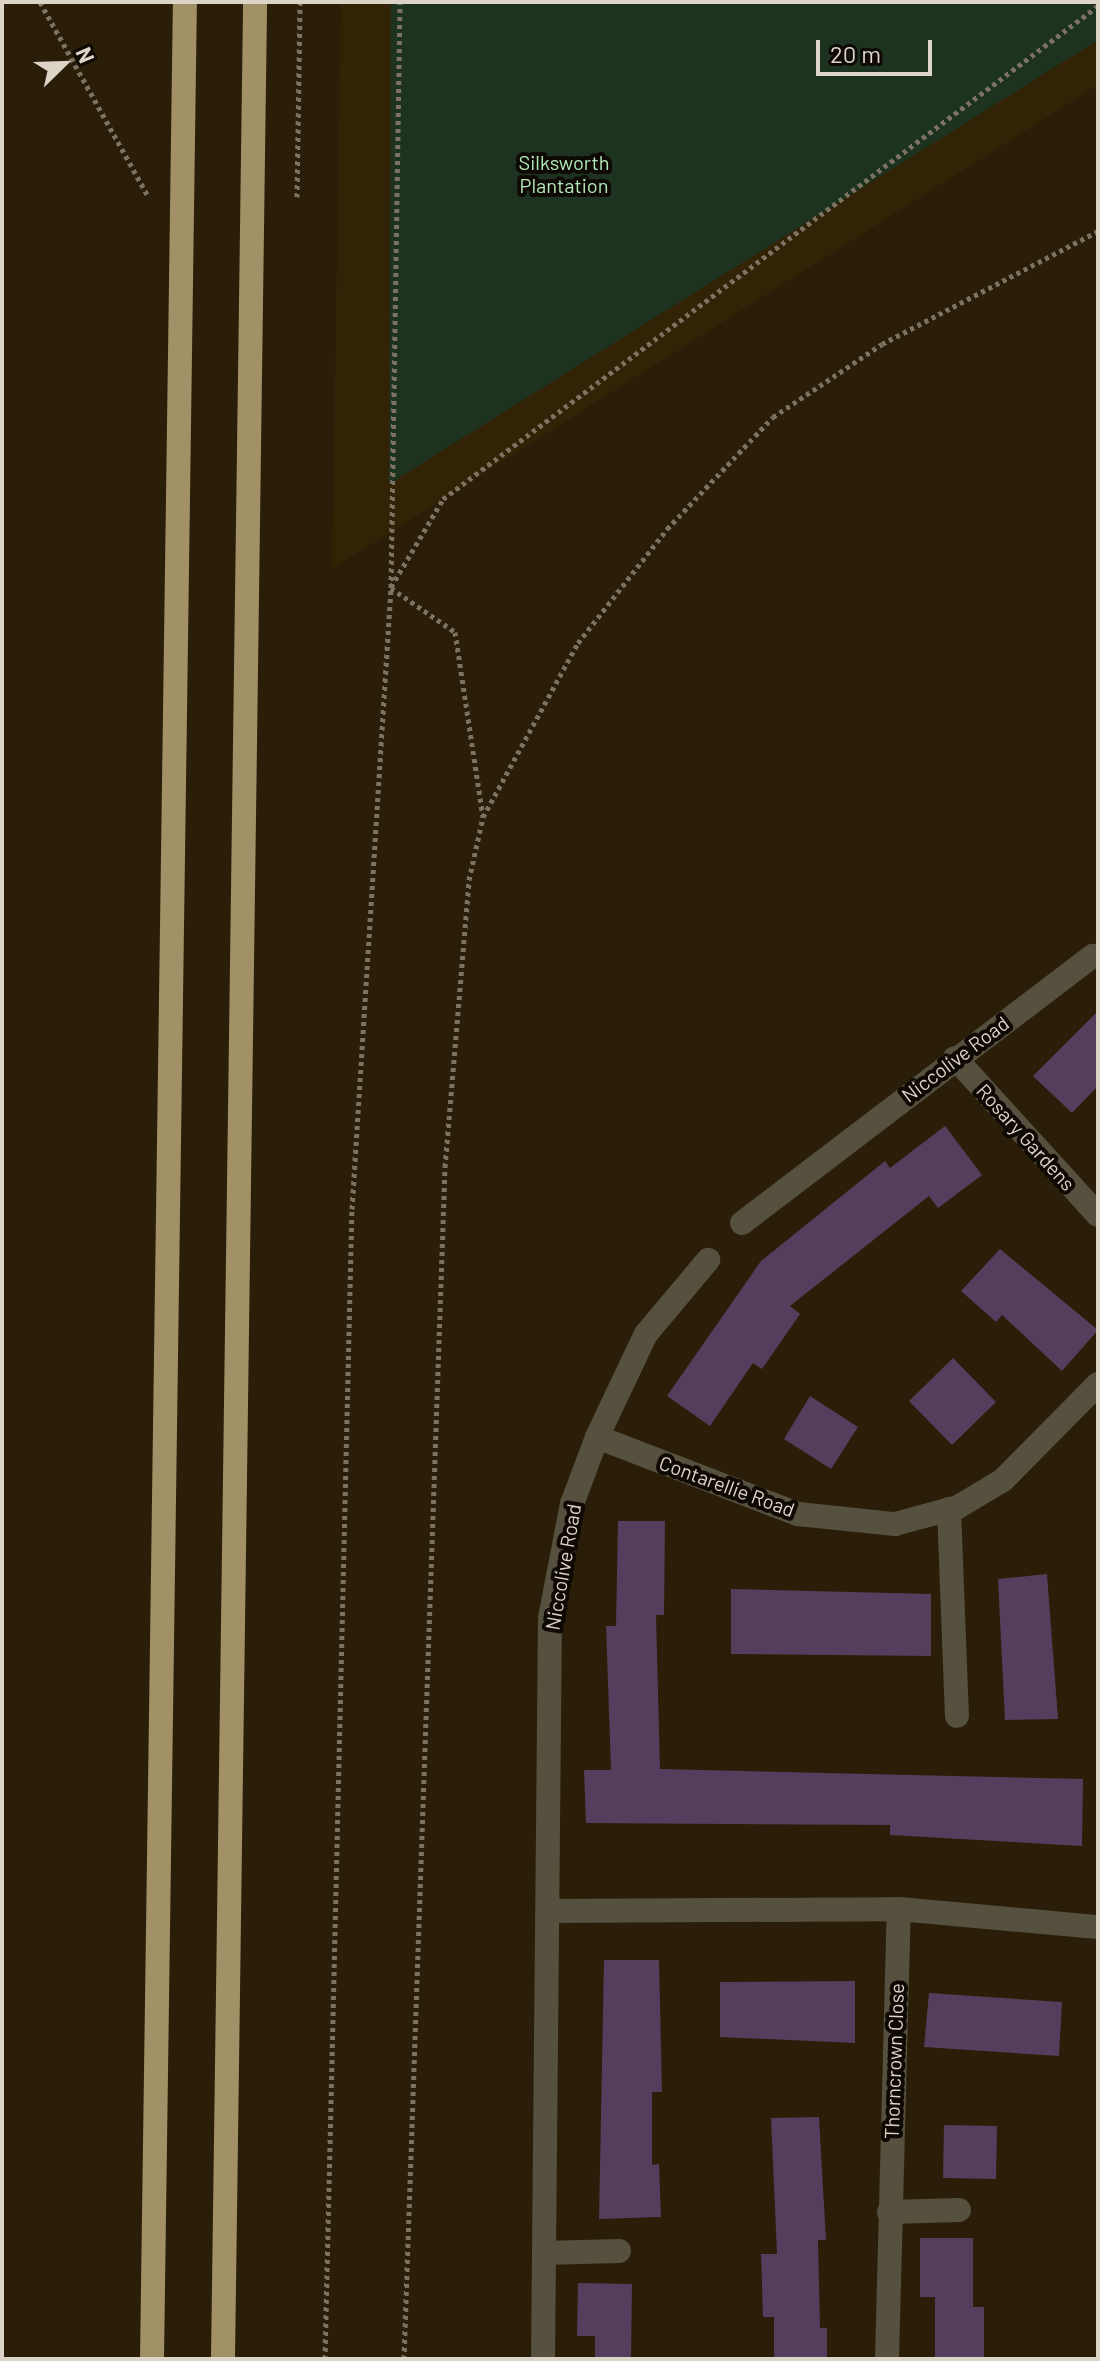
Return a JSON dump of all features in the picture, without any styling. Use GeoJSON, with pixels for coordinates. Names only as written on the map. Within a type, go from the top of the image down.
{"type":"FeatureCollection","features":[{"type":"Feature","properties":{"kind":"highway"},"geometry":{"type":"LineString","coordinates":[[152,2359],[185,2]]}},
{"type":"Feature","properties":{"kind":"highway"},"geometry":{"type":"LineString","coordinates":[[223,2359],[255,2]]}},
{"type":"Feature","properties":{"kind":"street","name":"Niccolive Road"},"geometry":{"type":"LineString","coordinates":[[742,1223],[1093,956]]}},
{"type":"Feature","properties":{"kind":"street","name":"Rosary Gardens"},"geometry":{"type":"LineString","coordinates":[[955,1058],[1098,1215]]}},
{"type":"Feature","properties":{"kind":"street","name":"Niccolive Road"},"geometry":{"type":"LineString","coordinates":[[543,2359],[550,1618],[572,1504],[597,1437],[646,1334],[708,1260]]}},
{"type":"Feature","properties":{"kind":"street","name":"Contarellie Road"},"geometry":{"type":"LineString","coordinates":[[597,1437],[798,1514],[895,1524],[949,1509],[1003,1480],[1098,1384]]}},
{"type":"Feature","properties":{"kind":"street"},"geometry":{"type":"LineString","coordinates":[[949,1509],[957,1716]]}},
{"type":"Feature","properties":{"kind":"street"},"geometry":{"type":"LineString","coordinates":[[549,1911],[899,1909],[1098,1927]]}},
{"type":"Feature","properties":{"kind":"street","name":"Thorncrown Close"},"geometry":{"type":"LineString","coordinates":[[887,2359],[899,1909]]}},
{"type":"Feature","properties":{"kind":"street"},"geometry":{"type":"LineString","coordinates":[[889,2212],[959,2210]]}},
{"type":"Feature","properties":{"kind":"street"},"geometry":{"type":"LineString","coordinates":[[544,2253],[619,2251]]}},
{"type":"Feature","properties":{"kind":"path"},"geometry":{"type":"LineString","coordinates":[[40,2],[148,196]]}},
{"type":"Feature","properties":{"kind":"path"},"geometry":{"type":"LineString","coordinates":[[297,197],[300,2]]}},
{"type":"Feature","properties":{"kind":"path"},"geometry":{"type":"LineString","coordinates":[[325,2359],[352,1209],[391,588],[400,2]]}},
{"type":"Feature","properties":{"kind":"path"},"geometry":{"type":"LineString","coordinates":[[391,588],[443,499],[1098,6]]}},
{"type":"Feature","properties":{"kind":"path"},"geometry":{"type":"LineString","coordinates":[[404,2359],[445,1167],[467,895],[483,817],[578,643],[667,529],[773,417],[882,344],[1098,231]]}},
{"type":"Feature","properties":{"kind":"path"},"geometry":{"type":"LineString","coordinates":[[391,588],[455,632],[483,817]]}},
{"type":"Feature","properties":{"kind":"shaded area","name":"Silksworth Plantation"},"geometry":{"type":"Polygon","coordinates":[[[341,2],[1098,2],[1098,85],[332,569],[341,2]]]}},
{"type":"Feature","properties":{"kind":"green space","name":"Silksworth Plantation"},"geometry":{"type":"Polygon","coordinates":[[[391,2],[1098,2],[1098,40],[389,484],[391,2]]]}},
{"type":"Feature","properties":{"kind":"building"},"geometry":{"type":"Polygon","coordinates":[[[1098,1011],[1098,1086],[1072,1113],[1033,1076],[1098,1011]]]}},
{"type":"Feature","properties":{"kind":"building"},"geometry":{"type":"Polygon","coordinates":[[[945,1126],[982,1175],[938,1208],[929,1196],[790,1306],[800,1314],[762,1369],[753,1363],[710,1426],[667,1396],[761,1261],[885,1161],[890,1168],[945,1126]]]}},
{"type":"Feature","properties":{"kind":"building"},"geometry":{"type":"Polygon","coordinates":[[[1000,1249],[1098,1330],[1062,1371],[1002,1315],[996,1322],[961,1291],[1000,1249]]]}},
{"type":"Feature","properties":{"kind":"building"},"geometry":{"type":"Polygon","coordinates":[[[953,1358],[996,1402],[952,1445],[909,1401],[953,1358]]]}},
{"type":"Feature","properties":{"kind":"building"},"geometry":{"type":"Polygon","coordinates":[[[810,1396],[858,1427],[831,1469],[784,1439],[810,1396]]]}},
{"type":"Feature","properties":{"kind":"building"},"geometry":{"type":"Polygon","coordinates":[[[618,1521],[665,1521],[664,1615],[656,1615],[660,1769],[1083,1779],[1082,1846],[890,1835],[890,1825],[586,1823],[584,1770],[611,1770],[606,1626],[616,1626],[618,1521]]]}},
{"type":"Feature","properties":{"kind":"building"},"geometry":{"type":"Polygon","coordinates":[[[1047,1574],[1058,1719],[1005,1720],[998,1579],[1047,1574]]]}},
{"type":"Feature","properties":{"kind":"building"},"geometry":{"type":"Polygon","coordinates":[[[731,1589],[931,1594],[931,1656],[731,1654],[731,1589]]]}},
{"type":"Feature","properties":{"kind":"building"},"geometry":{"type":"Polygon","coordinates":[[[604,1960],[659,1960],[662,2092],[652,2092],[652,2165],[659,2164],[661,2217],[599,2219],[604,1960]]]}},
{"type":"Feature","properties":{"kind":"building"},"geometry":{"type":"Polygon","coordinates":[[[855,1981],[855,2043],[720,2037],[720,1982],[855,1981]]]}},
{"type":"Feature","properties":{"kind":"building"},"geometry":{"type":"Polygon","coordinates":[[[929,1993],[1062,2002],[1059,2056],[924,2047],[929,1993]]]}},
{"type":"Feature","properties":{"kind":"building"},"geometry":{"type":"Polygon","coordinates":[[[819,2117],[826,2240],[818,2240],[820,2328],[827,2328],[827,2359],[774,2359],[774,2317],[763,2317],[761,2254],[777,2254],[771,2118],[819,2117]]]}},
{"type":"Feature","properties":{"kind":"building"},"geometry":{"type":"Polygon","coordinates":[[[944,2125],[997,2126],[996,2179],[943,2178],[944,2125]]]}},
{"type":"Feature","properties":{"kind":"building"},"geometry":{"type":"Polygon","coordinates":[[[920,2238],[973,2238],[973,2307],[984,2307],[984,2359],[935,2359],[935,2297],[920,2297],[920,2238]]]}},
{"type":"Feature","properties":{"kind":"building"},"geometry":{"type":"Polygon","coordinates":[[[578,2283],[632,2284],[631,2359],[595,2359],[595,2336],[577,2336],[578,2283]]]}}]}
